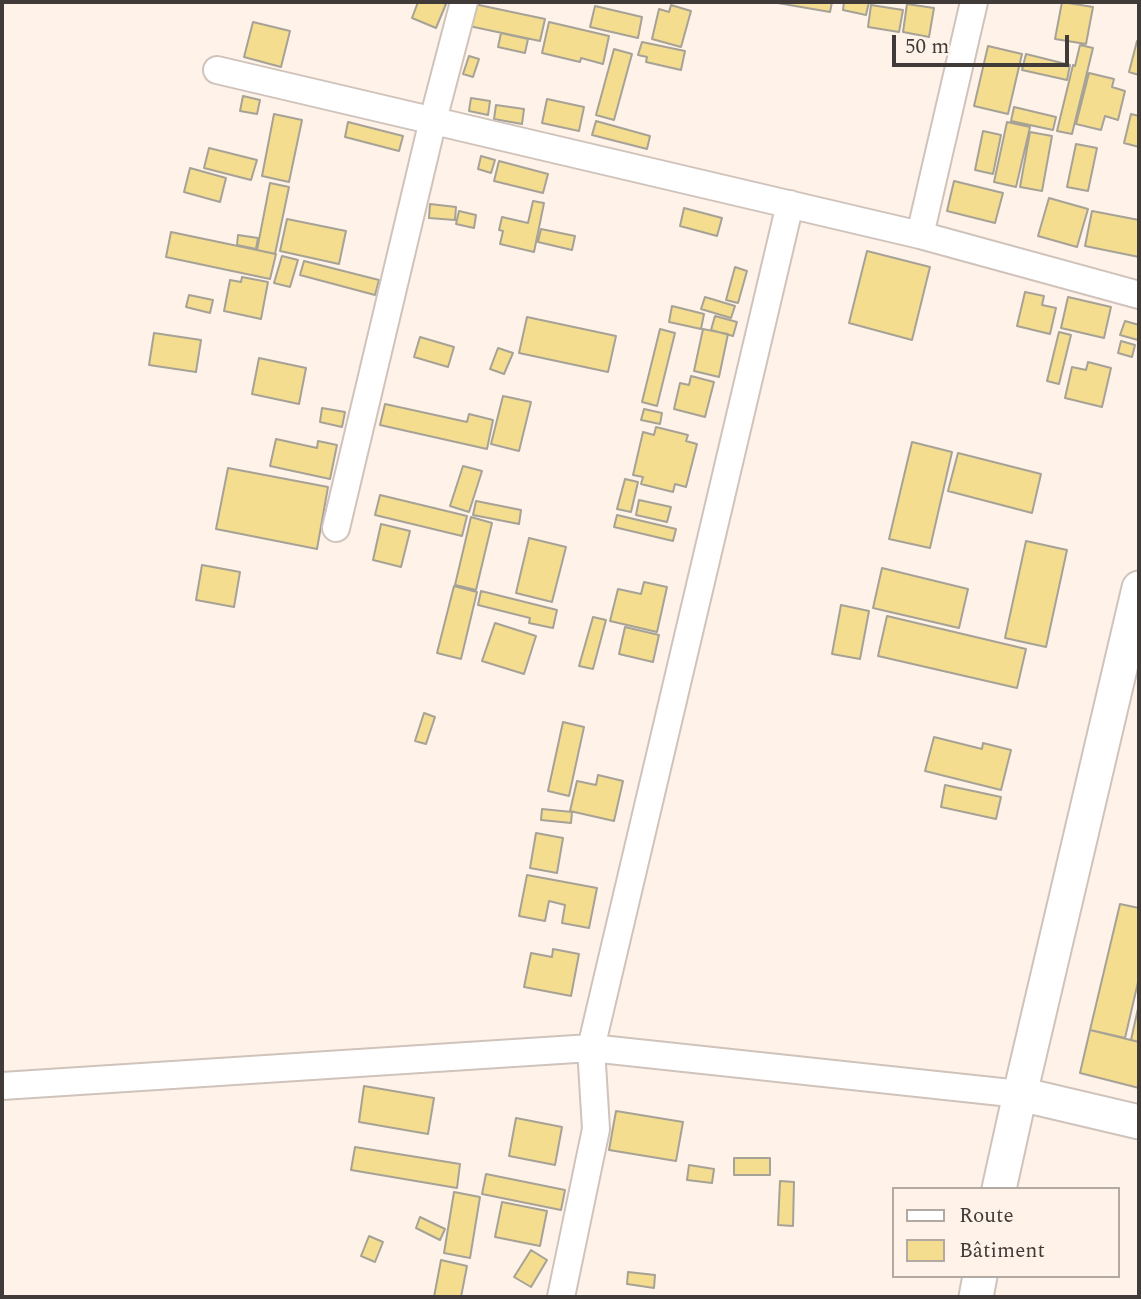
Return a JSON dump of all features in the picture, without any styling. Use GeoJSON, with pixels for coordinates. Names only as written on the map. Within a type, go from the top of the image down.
{"type":"FeatureCollection","features":[{"type":"Feature","properties":{"kind":"street"},"geometry":{"type":"LineString","coordinates":[[336,528],[433,120],[464,2]]}},
{"type":"Feature","properties":{"kind":"street"},"geometry":{"type":"LineString","coordinates":[[920,235],[974,2]]}},
{"type":"Feature","properties":{"kind":"street"},"geometry":{"type":"LineString","coordinates":[[217,70],[920,235],[1139,295]]}},
{"type":"Feature","properties":{"kind":"street"},"geometry":{"type":"LineString","coordinates":[[561,1297],[596,1129],[591,1048],[790,204]]}},
{"type":"Feature","properties":{"kind":"street"},"geometry":{"type":"LineString","coordinates":[[999,1187],[1139,587]]}},
{"type":"Feature","properties":{"kind":"street"},"geometry":{"type":"LineString","coordinates":[[2,1086],[591,1048],[1020,1094],[1139,1122]]}},
{"type":"Feature","properties":{"kind":"street"},"geometry":{"type":"LineString","coordinates":[[976,1297],[980,1278]]}},
{"type":"Feature","properties":{"kind":"building"},"geometry":{"type":"Polygon","coordinates":[[[418,2],[446,4],[436,28],[412,18],[418,2]]]}},
{"type":"Feature","properties":{"kind":"building"},"geometry":{"type":"Polygon","coordinates":[[[772,2],[832,2],[830,12],[772,2]]]}},
{"type":"Feature","properties":{"kind":"building"},"geometry":{"type":"Polygon","coordinates":[[[844,2],[869,2],[866,15],[843,10],[844,2]]]}},
{"type":"Feature","properties":{"kind":"building"},"geometry":{"type":"Polygon","coordinates":[[[1062,2],[1093,7],[1086,44],[1055,39],[1062,2]]]}},
{"type":"Feature","properties":{"kind":"building"},"geometry":{"type":"Polygon","coordinates":[[[474,4],[545,19],[540,41],[469,26],[474,4]]]}},
{"type":"Feature","properties":{"kind":"building"},"geometry":{"type":"Polygon","coordinates":[[[907,4],[934,8],[929,37],[903,32],[907,4]]]}},
{"type":"Feature","properties":{"kind":"building"},"geometry":{"type":"Polygon","coordinates":[[[671,5],[691,11],[681,47],[652,39],[659,9],[669,12],[671,5]]]}},
{"type":"Feature","properties":{"kind":"building"},"geometry":{"type":"Polygon","coordinates":[[[871,5],[903,10],[899,32],[868,27],[871,5]]]}},
{"type":"Feature","properties":{"kind":"building"},"geometry":{"type":"Polygon","coordinates":[[[595,6],[642,17],[638,38],[590,27],[595,6]]]}},
{"type":"Feature","properties":{"kind":"building"},"geometry":{"type":"Polygon","coordinates":[[[253,22],[290,31],[281,67],[244,57],[253,22]]]}},
{"type":"Feature","properties":{"kind":"building"},"geometry":{"type":"Polygon","coordinates":[[[549,22],[609,36],[603,64],[581,58],[580,62],[542,53],[549,22]]]}},
{"type":"Feature","properties":{"kind":"building"},"geometry":{"type":"Polygon","coordinates":[[[501,33],[528,39],[525,53],[498,47],[501,33]]]}},
{"type":"Feature","properties":{"kind":"building"},"geometry":{"type":"Polygon","coordinates":[[[1139,41],[1139,75],[1129,72],[1139,41]]]}},
{"type":"Feature","properties":{"kind":"building"},"geometry":{"type":"Polygon","coordinates":[[[642,42],[685,51],[681,70],[646,62],[647,57],[638,55],[642,42]]]}},
{"type":"Feature","properties":{"kind":"building"},"geometry":{"type":"Polygon","coordinates":[[[1080,45],[1093,48],[1072,134],[1057,131],[1080,45]]]}},
{"type":"Feature","properties":{"kind":"building"},"geometry":{"type":"Polygon","coordinates":[[[988,46],[1022,54],[1008,114],[974,106],[988,46]]]}},
{"type":"Feature","properties":{"kind":"building"},"geometry":{"type":"Polygon","coordinates":[[[614,49],[632,54],[614,120],[596,115],[614,49]]]}},
{"type":"Feature","properties":{"kind":"building"},"geometry":{"type":"Polygon","coordinates":[[[1026,54],[1070,65],[1067,80],[1022,70],[1026,54]]]}},
{"type":"Feature","properties":{"kind":"building"},"geometry":{"type":"Polygon","coordinates":[[[469,56],[479,59],[473,77],[463,74],[469,56]]]}},
{"type":"Feature","properties":{"kind":"building"},"geometry":{"type":"Polygon","coordinates":[[[1089,73],[1114,79],[1112,87],[1125,91],[1118,120],[1105,116],[1101,130],[1076,124],[1089,73]]]}},
{"type":"Feature","properties":{"kind":"building"},"geometry":{"type":"Polygon","coordinates":[[[243,96],[260,100],[257,114],[240,111],[243,96]]]}},
{"type":"Feature","properties":{"kind":"building"},"geometry":{"type":"Polygon","coordinates":[[[471,98],[490,101],[488,115],[469,111],[471,98]]]}},
{"type":"Feature","properties":{"kind":"building"},"geometry":{"type":"Polygon","coordinates":[[[547,99],[584,107],[579,131],[542,123],[547,99]]]}},
{"type":"Feature","properties":{"kind":"building"},"geometry":{"type":"Polygon","coordinates":[[[496,105],[524,109],[522,124],[494,119],[496,105]]]}},
{"type":"Feature","properties":{"kind":"building"},"geometry":{"type":"Polygon","coordinates":[[[1014,107],[1056,117],[1053,130],[1011,121],[1014,107]]]}},
{"type":"Feature","properties":{"kind":"building"},"geometry":{"type":"Polygon","coordinates":[[[274,114],[302,120],[289,182],[262,176],[274,114]]]}},
{"type":"Feature","properties":{"kind":"building"},"geometry":{"type":"Polygon","coordinates":[[[1131,114],[1139,116],[1139,147],[1124,143],[1131,114]]]}},
{"type":"Feature","properties":{"kind":"building"},"geometry":{"type":"Polygon","coordinates":[[[596,121],[650,136],[647,149],[592,135],[596,121]]]}},
{"type":"Feature","properties":{"kind":"building"},"geometry":{"type":"Polygon","coordinates":[[[348,122],[403,136],[399,151],[345,137],[348,122]]]}},
{"type":"Feature","properties":{"kind":"building"},"geometry":{"type":"Polygon","coordinates":[[[1007,122],[1030,127],[1016,187],[994,182],[1007,122]]]}},
{"type":"Feature","properties":{"kind":"building"},"geometry":{"type":"Polygon","coordinates":[[[983,131],[1001,135],[993,174],[975,170],[983,131]]]}},
{"type":"Feature","properties":{"kind":"building"},"geometry":{"type":"Polygon","coordinates":[[[1030,132],[1052,136],[1042,191],[1020,187],[1030,132]]]}},
{"type":"Feature","properties":{"kind":"building"},"geometry":{"type":"Polygon","coordinates":[[[1076,144],[1097,148],[1088,191],[1067,187],[1076,144]]]}},
{"type":"Feature","properties":{"kind":"building"},"geometry":{"type":"Polygon","coordinates":[[[209,148],[257,160],[251,180],[204,168],[209,148]]]}},
{"type":"Feature","properties":{"kind":"building"},"geometry":{"type":"Polygon","coordinates":[[[481,156],[495,160],[491,173],[478,169],[481,156]]]}},
{"type":"Feature","properties":{"kind":"building"},"geometry":{"type":"Polygon","coordinates":[[[499,161],[548,174],[543,193],[494,181],[499,161]]]}},
{"type":"Feature","properties":{"kind":"building"},"geometry":{"type":"Polygon","coordinates":[[[190,168],[226,178],[220,202],[184,192],[190,168]]]}},
{"type":"Feature","properties":{"kind":"building"},"geometry":{"type":"Polygon","coordinates":[[[954,181],[1003,193],[995,223],[947,211],[954,181]]]}},
{"type":"Feature","properties":{"kind":"building"},"geometry":{"type":"Polygon","coordinates":[[[270,183],[289,187],[275,254],[257,250],[270,183]]]}},
{"type":"Feature","properties":{"kind":"building"},"geometry":{"type":"Polygon","coordinates":[[[1049,198],[1088,209],[1077,247],[1038,236],[1049,198]]]}},
{"type":"Feature","properties":{"kind":"building"},"geometry":{"type":"Polygon","coordinates":[[[533,201],[544,203],[534,252],[500,244],[502,217],[528,223],[533,201]]]}},
{"type":"Feature","properties":{"kind":"building"},"geometry":{"type":"Polygon","coordinates":[[[430,204],[456,207],[455,220],[429,218],[430,204]]]}},
{"type":"Feature","properties":{"kind":"building"},"geometry":{"type":"Polygon","coordinates":[[[684,208],[722,218],[717,236],[680,226],[684,208]]]}},
{"type":"Feature","properties":{"kind":"building"},"geometry":{"type":"Polygon","coordinates":[[[459,211],[476,215],[474,228],[456,224],[459,211]]]}},
{"type":"Feature","properties":{"kind":"building"},"geometry":{"type":"Polygon","coordinates":[[[1092,211],[1139,220],[1139,257],[1085,246],[1092,211]]]}},
{"type":"Feature","properties":{"kind":"building"},"geometry":{"type":"Polygon","coordinates":[[[287,219],[346,231],[339,264],[280,251],[287,219]]]}},
{"type":"Feature","properties":{"kind":"building"},"geometry":{"type":"Polygon","coordinates":[[[541,229],[575,236],[572,250],[538,242],[541,229]]]}},
{"type":"Feature","properties":{"kind":"building"},"geometry":{"type":"Polygon","coordinates":[[[171,232],[276,254],[270,279],[166,257],[171,232]]]}},
{"type":"Feature","properties":{"kind":"building"},"geometry":{"type":"Polygon","coordinates":[[[238,235],[258,238],[256,249],[237,245],[238,235]]]}},
{"type":"Feature","properties":{"kind":"building"},"geometry":{"type":"Polygon","coordinates":[[[867,251],[930,267],[912,340],[849,323],[867,251]]]}},
{"type":"Feature","properties":{"kind":"building"},"geometry":{"type":"Polygon","coordinates":[[[282,256],[298,260],[290,287],[274,283],[282,256]]]}},
{"type":"Feature","properties":{"kind":"building"},"geometry":{"type":"Polygon","coordinates":[[[304,261],[379,280],[375,295],[300,275],[304,261]]]}},
{"type":"Feature","properties":{"kind":"building"},"geometry":{"type":"Polygon","coordinates":[[[735,267],[747,271],[738,303],[726,300],[735,267]]]}},
{"type":"Feature","properties":{"kind":"building"},"geometry":{"type":"Polygon","coordinates":[[[242,277],[268,282],[261,319],[224,311],[230,280],[241,282],[242,277]]]}},
{"type":"Feature","properties":{"kind":"building"},"geometry":{"type":"Polygon","coordinates":[[[1025,292],[1044,296],[1042,305],[1056,308],[1050,334],[1017,326],[1025,292]]]}},
{"type":"Feature","properties":{"kind":"building"},"geometry":{"type":"Polygon","coordinates":[[[189,295],[213,300],[210,313],[186,307],[189,295]]]}},
{"type":"Feature","properties":{"kind":"building"},"geometry":{"type":"Polygon","coordinates":[[[705,297],[735,306],[731,318],[701,309],[705,297]]]}},
{"type":"Feature","properties":{"kind":"building"},"geometry":{"type":"Polygon","coordinates":[[[1068,297],[1111,307],[1104,338],[1061,328],[1068,297]]]}},
{"type":"Feature","properties":{"kind":"building"},"geometry":{"type":"Polygon","coordinates":[[[672,306],[704,314],[701,329],[669,322],[672,306]]]}},
{"type":"Feature","properties":{"kind":"building"},"geometry":{"type":"Polygon","coordinates":[[[715,316],[737,322],[733,336],[711,330],[715,316]]]}},
{"type":"Feature","properties":{"kind":"building"},"geometry":{"type":"Polygon","coordinates":[[[527,317],[616,336],[608,372],[519,353],[527,317]]]}},
{"type":"Feature","properties":{"kind":"building"},"geometry":{"type":"Polygon","coordinates":[[[1125,321],[1139,325],[1138,340],[1120,335],[1125,321]]]}},
{"type":"Feature","properties":{"kind":"building"},"geometry":{"type":"Polygon","coordinates":[[[660,329],[675,333],[657,406],[642,402],[660,329]]]}},
{"type":"Feature","properties":{"kind":"building"},"geometry":{"type":"Polygon","coordinates":[[[703,329],[728,334],[719,377],[694,371],[703,329]]]}},
{"type":"Feature","properties":{"kind":"building"},"geometry":{"type":"Polygon","coordinates":[[[1059,332],[1071,335],[1059,384],[1047,381],[1059,332]]]}},
{"type":"Feature","properties":{"kind":"building"},"geometry":{"type":"Polygon","coordinates":[[[154,333],[201,340],[196,372],[149,365],[154,333]]]}},
{"type":"Feature","properties":{"kind":"building"},"geometry":{"type":"Polygon","coordinates":[[[420,337],[454,347],[448,367],[414,357],[420,337]]]}},
{"type":"Feature","properties":{"kind":"building"},"geometry":{"type":"Polygon","coordinates":[[[1121,341],[1135,345],[1132,357],[1118,353],[1121,341]]]}},
{"type":"Feature","properties":{"kind":"building"},"geometry":{"type":"Polygon","coordinates":[[[498,348],[513,353],[504,374],[490,369],[498,348]]]}},
{"type":"Feature","properties":{"kind":"building"},"geometry":{"type":"Polygon","coordinates":[[[259,358],[306,368],[299,404],[252,394],[259,358]]]}},
{"type":"Feature","properties":{"kind":"building"},"geometry":{"type":"Polygon","coordinates":[[[1088,362],[1111,368],[1102,407],[1065,398],[1072,367],[1086,370],[1088,362]]]}},
{"type":"Feature","properties":{"kind":"building"},"geometry":{"type":"Polygon","coordinates":[[[691,376],[714,382],[705,417],[674,409],[680,383],[689,385],[691,376]]]}},
{"type":"Feature","properties":{"kind":"building"},"geometry":{"type":"Polygon","coordinates":[[[503,396],[531,402],[519,451],[491,444],[503,396]]]}},
{"type":"Feature","properties":{"kind":"building"},"geometry":{"type":"Polygon","coordinates":[[[385,404],[467,422],[469,414],[493,420],[487,449],[380,425],[385,404]]]}},
{"type":"Feature","properties":{"kind":"building"},"geometry":{"type":"Polygon","coordinates":[[[322,408],[345,412],[342,427],[320,422],[322,408]]]}},
{"type":"Feature","properties":{"kind":"building"},"geometry":{"type":"Polygon","coordinates":[[[644,409],[662,413],[660,424],[641,420],[644,409]]]}},
{"type":"Feature","properties":{"kind":"building"},"geometry":{"type":"Polygon","coordinates":[[[656,427],[688,435],[686,441],[697,444],[686,487],[675,484],[673,492],[641,484],[643,477],[633,475],[643,432],[654,435],[656,427]]]}},
{"type":"Feature","properties":{"kind":"building"},"geometry":{"type":"Polygon","coordinates":[[[276,439],[317,448],[318,441],[337,445],[330,479],[270,466],[276,439]]]}},
{"type":"Feature","properties":{"kind":"building"},"geometry":{"type":"Polygon","coordinates":[[[912,442],[952,452],[930,548],[889,539],[912,442]]]}},
{"type":"Feature","properties":{"kind":"building"},"geometry":{"type":"Polygon","coordinates":[[[958,453],[1041,474],[1032,513],[948,491],[958,453]]]}},
{"type":"Feature","properties":{"kind":"building"},"geometry":{"type":"Polygon","coordinates":[[[463,466],[482,471],[469,512],[450,506],[463,466]]]}},
{"type":"Feature","properties":{"kind":"building"},"geometry":{"type":"Polygon","coordinates":[[[228,468],[328,487],[317,549],[216,529],[228,468]]]}},
{"type":"Feature","properties":{"kind":"building"},"geometry":{"type":"Polygon","coordinates":[[[625,479],[638,482],[631,512],[617,509],[625,479]]]}},
{"type":"Feature","properties":{"kind":"building"},"geometry":{"type":"Polygon","coordinates":[[[380,495],[467,516],[462,536],[375,515],[380,495]]]}},
{"type":"Feature","properties":{"kind":"building"},"geometry":{"type":"Polygon","coordinates":[[[639,500],[671,507],[667,522],[636,515],[639,500]]]}},
{"type":"Feature","properties":{"kind":"building"},"geometry":{"type":"Polygon","coordinates":[[[476,501],[521,510],[519,524],[473,515],[476,501]]]}},
{"type":"Feature","properties":{"kind":"building"},"geometry":{"type":"Polygon","coordinates":[[[617,515],[676,529],[673,541],[614,527],[617,515]]]}},
{"type":"Feature","properties":{"kind":"building"},"geometry":{"type":"Polygon","coordinates":[[[471,517],[492,523],[476,590],[455,585],[471,517]]]}},
{"type":"Feature","properties":{"kind":"building"},"geometry":{"type":"Polygon","coordinates":[[[381,524],[410,531],[401,567],[373,560],[381,524]]]}},
{"type":"Feature","properties":{"kind":"building"},"geometry":{"type":"Polygon","coordinates":[[[529,538],[566,547],[552,602],[516,593],[529,538]]]}},
{"type":"Feature","properties":{"kind":"building"},"geometry":{"type":"Polygon","coordinates":[[[1026,541],[1067,550],[1046,647],[1005,638],[1026,541]]]}},
{"type":"Feature","properties":{"kind":"building"},"geometry":{"type":"Polygon","coordinates":[[[202,565],[240,572],[234,607],[196,600],[202,565]]]}},
{"type":"Feature","properties":{"kind":"building"},"geometry":{"type":"Polygon","coordinates":[[[882,568],[968,589],[959,628],[873,608],[882,568]]]}},
{"type":"Feature","properties":{"kind":"building"},"geometry":{"type":"Polygon","coordinates":[[[644,582],[667,587],[657,632],[610,621],[618,589],[641,594],[644,582]]]}},
{"type":"Feature","properties":{"kind":"building"},"geometry":{"type":"Polygon","coordinates":[[[454,586],[477,592],[461,659],[437,653],[454,586]]]}},
{"type":"Feature","properties":{"kind":"building"},"geometry":{"type":"Polygon","coordinates":[[[481,591],[557,610],[553,628],[529,623],[530,618],[478,605],[481,591]]]}},
{"type":"Feature","properties":{"kind":"building"},"geometry":{"type":"Polygon","coordinates":[[[841,605],[869,611],[860,659],[832,654],[841,605]]]}},
{"type":"Feature","properties":{"kind":"building"},"geometry":{"type":"Polygon","coordinates":[[[887,616],[1026,649],[1017,688],[878,656],[887,616]]]}},
{"type":"Feature","properties":{"kind":"building"},"geometry":{"type":"Polygon","coordinates":[[[593,617],[606,620],[593,669],[579,666],[593,617]]]}},
{"type":"Feature","properties":{"kind":"building"},"geometry":{"type":"Polygon","coordinates":[[[495,623],[536,636],[524,674],[482,661],[495,623]]]}},
{"type":"Feature","properties":{"kind":"building"},"geometry":{"type":"Polygon","coordinates":[[[625,627],[659,635],[653,662],[619,654],[625,627]]]}},
{"type":"Feature","properties":{"kind":"building"},"geometry":{"type":"Polygon","coordinates":[[[424,713],[435,717],[426,744],[415,741],[424,713]]]}},
{"type":"Feature","properties":{"kind":"building"},"geometry":{"type":"Polygon","coordinates":[[[563,722],[584,727],[569,796],[548,791],[563,722]]]}},
{"type":"Feature","properties":{"kind":"building"},"geometry":{"type":"Polygon","coordinates":[[[934,737],[982,749],[983,743],[1011,750],[1001,790],[925,771],[934,737]]]}},
{"type":"Feature","properties":{"kind":"building"},"geometry":{"type":"Polygon","coordinates":[[[598,775],[623,781],[614,821],[570,811],[577,781],[596,785],[598,775]]]}},
{"type":"Feature","properties":{"kind":"building"},"geometry":{"type":"Polygon","coordinates":[[[945,785],[1001,797],[996,819],[941,807],[945,785]]]}},
{"type":"Feature","properties":{"kind":"building"},"geometry":{"type":"Polygon","coordinates":[[[542,809],[572,812],[571,823],[541,820],[542,809]]]}},
{"type":"Feature","properties":{"kind":"building"},"geometry":{"type":"Polygon","coordinates":[[[536,833],[563,838],[557,873],[530,868],[536,833]]]}},
{"type":"Feature","properties":{"kind":"building"},"geometry":{"type":"Polygon","coordinates":[[[527,875],[597,888],[589,928],[562,923],[565,905],[549,901],[545,921],[519,916],[527,875]]]}},
{"type":"Feature","properties":{"kind":"building"},"geometry":{"type":"Polygon","coordinates":[[[1120,904],[1139,908],[1139,978],[1125,1038],[1090,1030],[1120,904]]]}},
{"type":"Feature","properties":{"kind":"building"},"geometry":{"type":"Polygon","coordinates":[[[553,949],[579,954],[571,996],[524,987],[531,953],[552,957],[553,949]]]}},
{"type":"Feature","properties":{"kind":"building"},"geometry":{"type":"Polygon","coordinates":[[[1139,1004],[1139,1042],[1131,1040],[1139,1004]]]}},
{"type":"Feature","properties":{"kind":"building"},"geometry":{"type":"Polygon","coordinates":[[[1090,1030],[1139,1042],[1139,1088],[1080,1073],[1090,1030]]]}},
{"type":"Feature","properties":{"kind":"building"},"geometry":{"type":"Polygon","coordinates":[[[364,1086],[434,1098],[428,1134],[359,1122],[364,1086]]]}},
{"type":"Feature","properties":{"kind":"building"},"geometry":{"type":"Polygon","coordinates":[[[616,1111],[683,1122],[676,1161],[609,1150],[616,1111]]]}},
{"type":"Feature","properties":{"kind":"building"},"geometry":{"type":"Polygon","coordinates":[[[516,1118],[562,1127],[555,1165],[509,1156],[516,1118]]]}},
{"type":"Feature","properties":{"kind":"building"},"geometry":{"type":"Polygon","coordinates":[[[355,1147],[460,1164],[457,1188],[351,1170],[355,1147]]]}},
{"type":"Feature","properties":{"kind":"building"},"geometry":{"type":"Polygon","coordinates":[[[734,1158],[770,1158],[770,1175],[734,1175],[734,1158]]]}},
{"type":"Feature","properties":{"kind":"building"},"geometry":{"type":"Polygon","coordinates":[[[689,1165],[714,1169],[712,1183],[687,1180],[689,1165]]]}},
{"type":"Feature","properties":{"kind":"building"},"geometry":{"type":"Polygon","coordinates":[[[486,1174],[565,1190],[561,1210],[482,1194],[486,1174]]]}},
{"type":"Feature","properties":{"kind":"building"},"geometry":{"type":"Polygon","coordinates":[[[780,1181],[794,1182],[793,1226],[778,1225],[780,1181]]]}},
{"type":"Feature","properties":{"kind":"building"},"geometry":{"type":"Polygon","coordinates":[[[454,1192],[480,1197],[470,1258],[444,1253],[454,1192]]]}},
{"type":"Feature","properties":{"kind":"building"},"geometry":{"type":"Polygon","coordinates":[[[502,1202],[547,1211],[540,1246],[495,1237],[502,1202]]]}},
{"type":"Feature","properties":{"kind":"building"},"geometry":{"type":"Polygon","coordinates":[[[420,1217],[445,1229],[440,1240],[416,1228],[420,1217]]]}},
{"type":"Feature","properties":{"kind":"building"},"geometry":{"type":"Polygon","coordinates":[[[369,1236],[383,1242],[375,1262],[361,1256],[369,1236]]]}},
{"type":"Feature","properties":{"kind":"building"},"geometry":{"type":"Polygon","coordinates":[[[531,1250],[547,1260],[531,1287],[514,1277],[531,1250]]]}},
{"type":"Feature","properties":{"kind":"building"},"geometry":{"type":"Polygon","coordinates":[[[441,1260],[467,1266],[461,1297],[434,1297],[441,1260]]]}},
{"type":"Feature","properties":{"kind":"building"},"geometry":{"type":"Polygon","coordinates":[[[628,1272],[655,1275],[654,1288],[627,1284],[628,1272]]]}}]}
